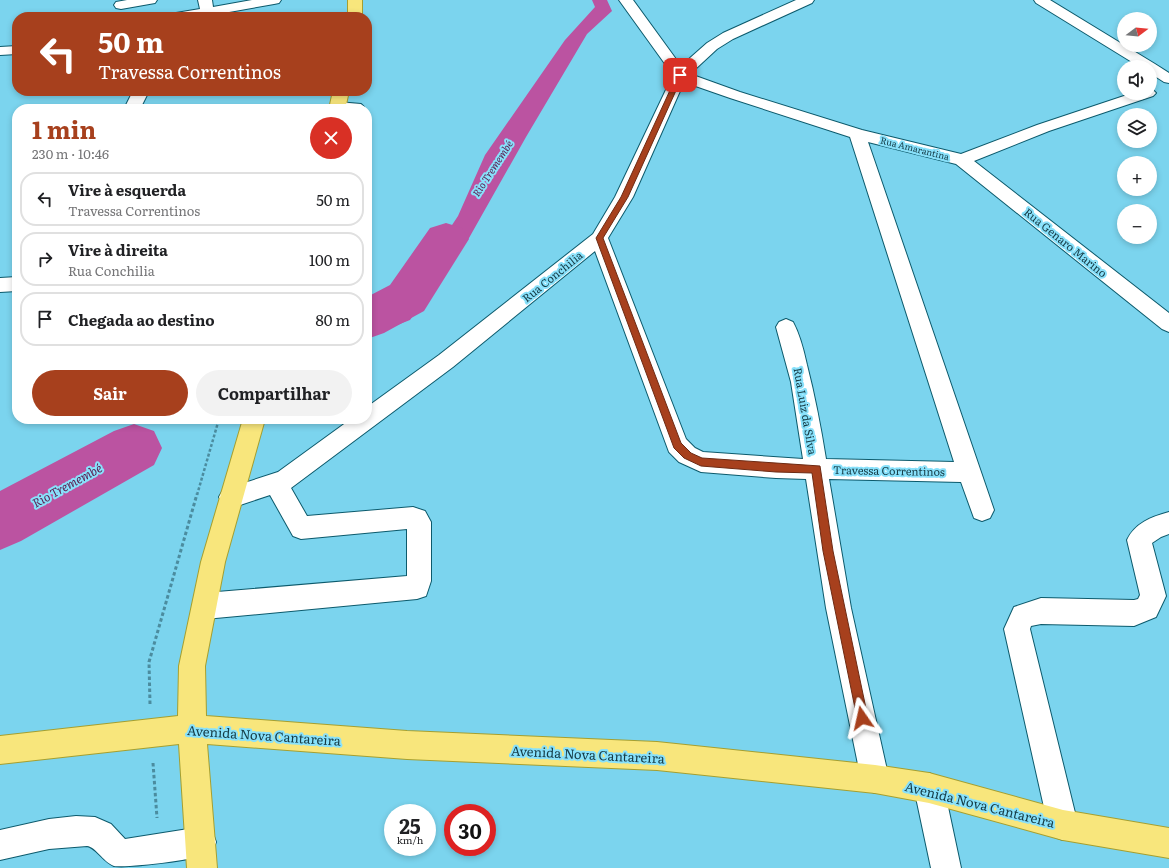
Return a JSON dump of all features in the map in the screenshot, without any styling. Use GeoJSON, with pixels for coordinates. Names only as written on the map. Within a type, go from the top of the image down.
{"type":"FeatureCollection","features":[{"type":"Feature","properties":{"kind":"main road"},"geometry":{"type":"LineString","coordinates":[[355,0],[355,12]]}},
{"type":"Feature","properties":{"kind":"main road"},"geometry":{"type":"LineString","coordinates":[[201,855],[192,729],[192,666],[213,562],[253,424]]}},
{"type":"Feature","properties":{"kind":"main road","name":"Avenida Nova Cantareira"},"geometry":{"type":"LineString","coordinates":[[0,750],[151,732],[192,729],[407,745],[657,756],[875,779],[929,788],[1063,825],[1169,843]]}},
{"type":"Feature","properties":{"kind":"street"},"geometry":{"type":"LineString","coordinates":[[123,7],[150,0]]}},
{"type":"Feature","properties":{"kind":"street"},"geometry":{"type":"LineString","coordinates":[[189,12],[206,6],[274,0]]}},
{"type":"Feature","properties":{"kind":"street"},"geometry":{"type":"LineString","coordinates":[[626,0],[680,75]]}},
{"type":"Feature","properties":{"kind":"street","name":"Rua Conchilia"},"geometry":{"type":"LineString","coordinates":[[372,416],[446,361],[599,238],[624,197],[680,75],[712,46],[728,36],[807,0]]}},
{"type":"Feature","properties":{"kind":"street"},"geometry":{"type":"LineString","coordinates":[[1041,0],[1139,60]]}},
{"type":"Feature","properties":{"kind":"street"},"geometry":{"type":"LineString","coordinates":[[0,51],[12,50]]}},
{"type":"Feature","properties":{"kind":"street"},"geometry":{"type":"LineString","coordinates":[[1157,71],[1169,79]]}},
{"type":"Feature","properties":{"kind":"street","name":"Rua Amarantina"},"geometry":{"type":"LineString","coordinates":[[680,75],[735,95],[857,134],[962,160],[1043,128],[1128,100]]}},
{"type":"Feature","properties":{"kind":"street","name":"Rua Amarantina"},"geometry":{"type":"LineString","coordinates":[[1157,90],[1169,86]]}},
{"type":"Feature","properties":{"kind":"street"},"geometry":{"type":"LineString","coordinates":[[857,134],[982,510]]}},
{"type":"Feature","properties":{"kind":"street","name":"Rua Genaro Marino"},"geometry":{"type":"LineString","coordinates":[[962,160],[1169,324]]}},
{"type":"Feature","properties":{"kind":"street","name":"Travessa Correntinos"},"geometry":{"type":"LineString","coordinates":[[599,238],[677,445],[688,456],[701,462],[776,468],[969,472]]}},
{"type":"Feature","properties":{"kind":"street"},"geometry":{"type":"LineString","coordinates":[[0,285],[12,284]]}},
{"type":"Feature","properties":{"kind":"street","name":"Rua Luiz da Silva"},"geometry":{"type":"LineString","coordinates":[[786,327],[798,365],[816,469],[828,551],[875,779]]}},
{"type":"Feature","properties":{"kind":"street","name":"Rua Conchilia"},"geometry":{"type":"LineString","coordinates":[[231,497],[285,480],[361,424]]}},
{"type":"Feature","properties":{"kind":"street"},"geometry":{"type":"LineString","coordinates":[[205,606],[417,587],[419,581],[419,522],[417,519],[413,518],[301,528],[275,483]]}},
{"type":"Feature","properties":{"kind":"street"},"geometry":{"type":"LineString","coordinates":[[1063,825],[1017,629],[1023,616],[1041,612],[1134,613],[1147,608],[1153,596],[1139,540],[1146,532],[1169,523]]}},
{"type":"Feature","properties":{"kind":"street"},"geometry":{"type":"LineString","coordinates":[[929,788],[946,868]]}},
{"type":"Feature","properties":{"kind":"street"},"geometry":{"type":"LineString","coordinates":[[0,844],[73,831],[93,831],[104,836],[115,852],[123,855],[201,855]]}},
{"type":"Feature","properties":{"kind":"path"},"geometry":{"type":"LineString","coordinates":[[149,662],[218,424]]}},
{"type":"Feature","properties":{"kind":"water"},"geometry":{"type":"Polygon","coordinates":[[[592,0],[607,0],[612,11],[587,34],[526,137],[469,238],[410,320],[372,335],[372,318],[397,308],[458,216],[485,155],[565,40],[595,7],[592,0]]]}},
{"type":"Feature","properties":{"kind":"waterway","name":"Rio Tremembé"},"geometry":{"type":"LineString","coordinates":[[372,317],[407,298],[446,239]]}},
{"type":"Feature","properties":{"kind":"waterway","name":"Rio Tremembé"},"geometry":{"type":"LineString","coordinates":[[0,522],[134,448]]}},
{"type":"Feature","properties":{"kind":"route"},"geometry":{"type":"LineString","coordinates":[[680,75],[624,197],[599,238],[677,445],[688,456],[701,462],[776,468],[816,469],[828,551],[862,718]]}}]}
